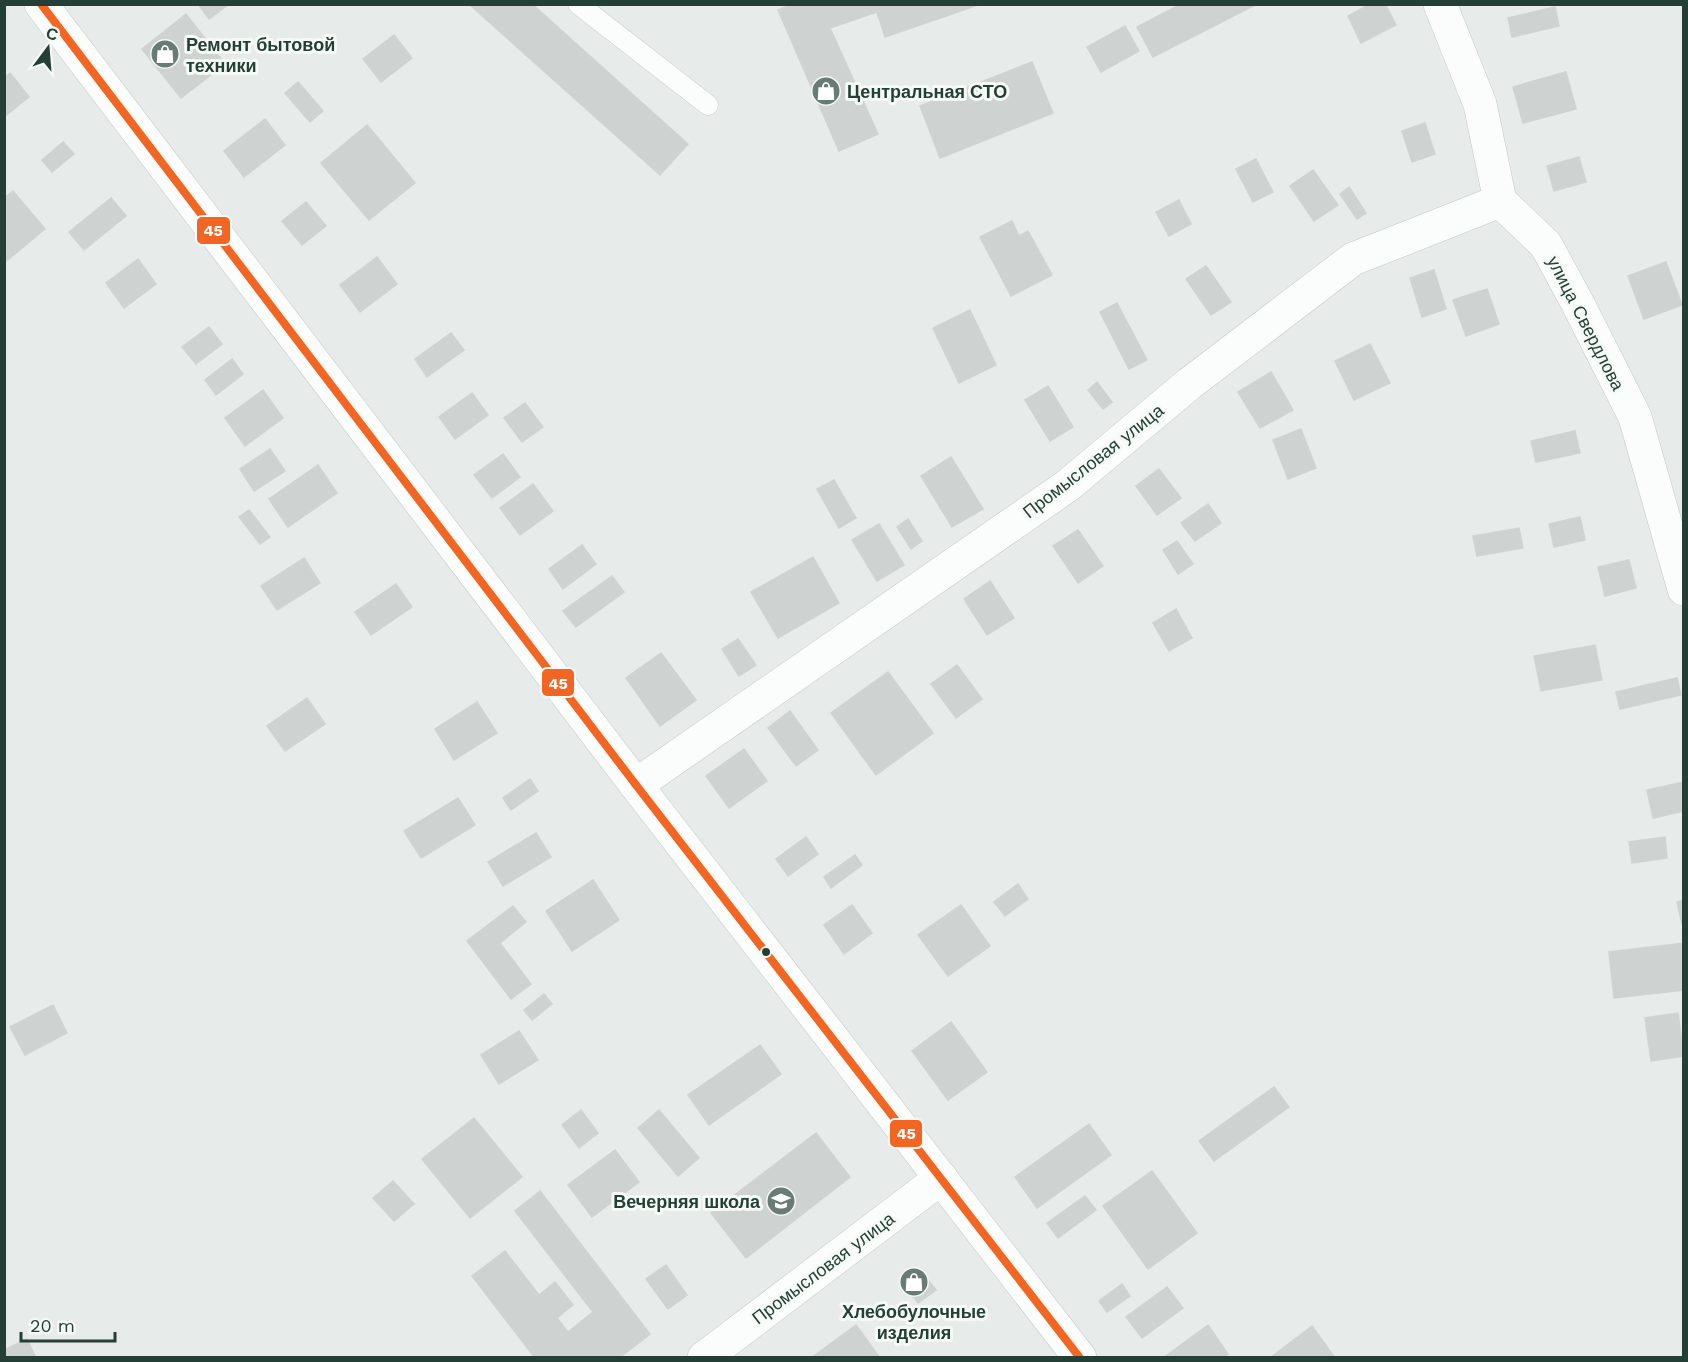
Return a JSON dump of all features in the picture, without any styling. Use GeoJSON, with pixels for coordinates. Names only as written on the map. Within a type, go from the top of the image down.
{"type":"FeatureCollection","features":[{"type":"Feature","properties":{"kind":"street"},"geometry":{"type":"LineString","coordinates":[[41,4],[636,785],[1080,1358]]}},
{"type":"Feature","properties":{"kind":"street"},"geometry":{"type":"LineString","coordinates":[[1440,4],[1480,104],[1500,201]]}},
{"type":"Feature","properties":{"kind":"street","name":"Промысловая улица"},"geometry":{"type":"LineString","coordinates":[[636,785],[1067,486],[1189,384],[1353,259],[1500,201]]}},
{"type":"Feature","properties":{"kind":"street","name":"улица Свердлова"},"geometry":{"type":"LineString","coordinates":[[1500,201],[1546,245],[1635,417],[1683,590]]}},
{"type":"Feature","properties":{"kind":"street","name":"Промысловая улица"},"geometry":{"type":"LineString","coordinates":[[704,1358],[941,1178]]}},
{"type":"Feature","properties":{"kind":"lane"},"geometry":{"type":"LineString","coordinates":[[578,4],[708,105]]}},
{"type":"Feature","properties":{"kind":"building"},"geometry":{"type":"Polygon","coordinates":[[[198,4],[229,4],[209,19],[198,4]]]}},
{"type":"Feature","properties":{"kind":"building"},"geometry":{"type":"Polygon","coordinates":[[[469,4],[532,4],[688,144],[660,175],[469,4]]]}},
{"type":"Feature","properties":{"kind":"building"},"geometry":{"type":"Polygon","coordinates":[[[793,4],[981,4],[885,37],[877,12],[830,28],[878,134],[839,151],[778,10],[793,4]]]}},
{"type":"Feature","properties":{"kind":"building"},"geometry":{"type":"Polygon","coordinates":[[[1181,4],[1257,4],[1153,57],[1137,27],[1181,4]]]}},
{"type":"Feature","properties":{"kind":"building"},"geometry":{"type":"Polygon","coordinates":[[[1370,4],[1385,4],[1396,25],[1361,43],[1348,16],[1370,4]]]}},
{"type":"Feature","properties":{"kind":"building"},"geometry":{"type":"Polygon","coordinates":[[[1555,7],[1559,26],[1512,37],[1508,18],[1555,7]]]}},
{"type":"Feature","properties":{"kind":"building"},"geometry":{"type":"Polygon","coordinates":[[[186,14],[225,64],[181,98],[142,49],[186,14]]]}},
{"type":"Feature","properties":{"kind":"building"},"geometry":{"type":"Polygon","coordinates":[[[1125,26],[1139,51],[1101,72],[1087,47],[1125,26]]]}},
{"type":"Feature","properties":{"kind":"building"},"geometry":{"type":"Polygon","coordinates":[[[394,35],[412,58],[381,82],[363,59],[394,35]]]}},
{"type":"Feature","properties":{"kind":"building"},"geometry":{"type":"Polygon","coordinates":[[[1032,62],[1053,113],[940,158],[920,106],[1032,62]]]}},
{"type":"Feature","properties":{"kind":"building"},"geometry":{"type":"Polygon","coordinates":[[[1566,72],[1576,109],[1523,123],[1513,87],[1566,72]]]}},
{"type":"Feature","properties":{"kind":"building"},"geometry":{"type":"Polygon","coordinates":[[[10,73],[29,97],[4,117],[4,78],[10,73]]]}},
{"type":"Feature","properties":{"kind":"building"},"geometry":{"type":"Polygon","coordinates":[[[298,82],[323,111],[310,122],[285,93],[298,82]]]}},
{"type":"Feature","properties":{"kind":"building"},"geometry":{"type":"Polygon","coordinates":[[[265,119],[285,145],[244,177],[224,151],[265,119]]]}},
{"type":"Feature","properties":{"kind":"building"},"geometry":{"type":"Polygon","coordinates":[[[1425,123],[1435,154],[1412,162],[1402,131],[1425,123]]]}},
{"type":"Feature","properties":{"kind":"building"},"geometry":{"type":"Polygon","coordinates":[[[367,125],[383,144],[337,182],[321,163],[367,125]]]}},
{"type":"Feature","properties":{"kind":"building"},"geometry":{"type":"Polygon","coordinates":[[[63,142],[74,154],[52,172],[42,160],[63,142]]]}},
{"type":"Feature","properties":{"kind":"building"},"geometry":{"type":"Polygon","coordinates":[[[383,144],[415,183],[369,220],[337,182],[383,144]]]}},
{"type":"Feature","properties":{"kind":"building"},"geometry":{"type":"Polygon","coordinates":[[[1579,157],[1586,182],[1554,191],[1547,166],[1579,157]]]}},
{"type":"Feature","properties":{"kind":"building"},"geometry":{"type":"Polygon","coordinates":[[[1256,159],[1273,192],[1253,202],[1236,169],[1256,159]]]}},
{"type":"Feature","properties":{"kind":"building"},"geometry":{"type":"Polygon","coordinates":[[[1313,170],[1338,205],[1314,221],[1290,186],[1313,170]]]}},
{"type":"Feature","properties":{"kind":"building"},"geometry":{"type":"Polygon","coordinates":[[[1349,187],[1366,213],[1357,219],[1340,194],[1349,187]]]}},
{"type":"Feature","properties":{"kind":"building"},"geometry":{"type":"Polygon","coordinates":[[[13,191],[45,229],[4,263],[4,198],[13,191]]]}},
{"type":"Feature","properties":{"kind":"building"},"geometry":{"type":"Polygon","coordinates":[[[111,198],[126,216],[84,250],[69,232],[111,198]]]}},
{"type":"Feature","properties":{"kind":"building"},"geometry":{"type":"Polygon","coordinates":[[[1179,200],[1191,224],[1169,236],[1156,212],[1179,200]]]}},
{"type":"Feature","properties":{"kind":"building"},"geometry":{"type":"Polygon","coordinates":[[[306,202],[326,226],[302,245],[282,221],[306,202]]]}},
{"type":"Feature","properties":{"kind":"building"},"geometry":{"type":"Polygon","coordinates":[[[1012,221],[1019,236],[1028,231],[1052,275],[1011,296],[980,237],[1012,221]]]}},
{"type":"Feature","properties":{"kind":"building"},"geometry":{"type":"Polygon","coordinates":[[[377,257],[397,284],[360,312],[340,285],[377,257]]]}},
{"type":"Feature","properties":{"kind":"building"},"geometry":{"type":"Polygon","coordinates":[[[138,259],[156,284],[124,308],[106,283],[138,259]]]}},
{"type":"Feature","properties":{"kind":"building"},"geometry":{"type":"Polygon","coordinates":[[[1666,262],[1682,305],[1644,319],[1628,276],[1666,262]]]}},
{"type":"Feature","properties":{"kind":"building"},"geometry":{"type":"Polygon","coordinates":[[[1206,266],[1231,302],[1211,315],[1186,279],[1206,266]]]}},
{"type":"Feature","properties":{"kind":"building"},"geometry":{"type":"Polygon","coordinates":[[[1434,270],[1446,309],[1422,317],[1410,278],[1434,270]]]}},
{"type":"Feature","properties":{"kind":"building"},"geometry":{"type":"Polygon","coordinates":[[[1487,289],[1499,324],[1466,336],[1453,300],[1487,289]]]}},
{"type":"Feature","properties":{"kind":"building"},"geometry":{"type":"Polygon","coordinates":[[[1117,303],[1147,360],[1129,369],[1100,312],[1117,303]]]}},
{"type":"Feature","properties":{"kind":"building"},"geometry":{"type":"Polygon","coordinates":[[[970,310],[996,365],[959,383],[933,328],[970,310]]]}},
{"type":"Feature","properties":{"kind":"building"},"geometry":{"type":"Polygon","coordinates":[[[209,327],[222,344],[196,364],[182,347],[209,327]]]}},
{"type":"Feature","properties":{"kind":"building"},"geometry":{"type":"Polygon","coordinates":[[[451,333],[464,350],[427,377],[415,359],[451,333]]]}},
{"type":"Feature","properties":{"kind":"building"},"geometry":{"type":"Polygon","coordinates":[[[1370,344],[1390,383],[1354,400],[1335,361],[1370,344]]]}},
{"type":"Feature","properties":{"kind":"building"},"geometry":{"type":"Polygon","coordinates":[[[232,359],[243,374],[216,395],[205,380],[232,359]]]}},
{"type":"Feature","properties":{"kind":"building"},"geometry":{"type":"Polygon","coordinates":[[[1271,372],[1293,410],[1260,428],[1238,392],[1271,372]]]}},
{"type":"Feature","properties":{"kind":"building"},"geometry":{"type":"Polygon","coordinates":[[[1097,382],[1112,402],[1103,409],[1088,390],[1097,382]]]}},
{"type":"Feature","properties":{"kind":"building"},"geometry":{"type":"Polygon","coordinates":[[[1048,386],[1073,427],[1050,441],[1025,400],[1048,386]]]}},
{"type":"Feature","properties":{"kind":"building"},"geometry":{"type":"Polygon","coordinates":[[[263,390],[283,418],[245,446],[225,418],[263,390]]]}},
{"type":"Feature","properties":{"kind":"building"},"geometry":{"type":"Polygon","coordinates":[[[472,393],[488,415],[455,439],[439,417],[472,393]]]}},
{"type":"Feature","properties":{"kind":"building"},"geometry":{"type":"Polygon","coordinates":[[[525,403],[543,427],[522,442],[504,418],[525,403]]]}},
{"type":"Feature","properties":{"kind":"building"},"geometry":{"type":"Polygon","coordinates":[[[1301,429],[1316,468],[1288,479],[1273,440],[1301,429]]]}},
{"type":"Feature","properties":{"kind":"building"},"geometry":{"type":"Polygon","coordinates":[[[1575,431],[1580,453],[1536,462],[1531,441],[1575,431]]]}},
{"type":"Feature","properties":{"kind":"building"},"geometry":{"type":"Polygon","coordinates":[[[270,449],[285,471],[254,491],[240,469],[270,449]]]}},
{"type":"Feature","properties":{"kind":"building"},"geometry":{"type":"Polygon","coordinates":[[[503,454],[520,477],[492,498],[474,475],[503,454]]]}},
{"type":"Feature","properties":{"kind":"building"},"geometry":{"type":"Polygon","coordinates":[[[951,457],[983,509],[952,527],[921,476],[951,457]]]}},
{"type":"Feature","properties":{"kind":"building"},"geometry":{"type":"Polygon","coordinates":[[[318,465],[337,493],[288,527],[269,499],[318,465]]]}},
{"type":"Feature","properties":{"kind":"building"},"geometry":{"type":"Polygon","coordinates":[[[1159,469],[1181,498],[1157,515],[1136,486],[1159,469]]]}},
{"type":"Feature","properties":{"kind":"building"},"geometry":{"type":"Polygon","coordinates":[[[834,480],[856,518],[839,528],[817,489],[834,480]]]}},
{"type":"Feature","properties":{"kind":"building"},"geometry":{"type":"Polygon","coordinates":[[[533,484],[553,511],[520,535],[500,508],[533,484]]]}},
{"type":"Feature","properties":{"kind":"building"},"geometry":{"type":"Polygon","coordinates":[[[1208,504],[1221,523],[1195,541],[1181,523],[1208,504]]]}},
{"type":"Feature","properties":{"kind":"building"},"geometry":{"type":"Polygon","coordinates":[[[249,510],[270,537],[260,544],[239,517],[249,510]]]}},
{"type":"Feature","properties":{"kind":"building"},"geometry":{"type":"Polygon","coordinates":[[[1580,517],[1585,540],[1554,547],[1549,524],[1580,517]]]}},
{"type":"Feature","properties":{"kind":"building"},"geometry":{"type":"Polygon","coordinates":[[[908,519],[922,541],[911,549],[897,527],[908,519]]]}},
{"type":"Feature","properties":{"kind":"building"},"geometry":{"type":"Polygon","coordinates":[[[879,524],[904,565],[877,581],[852,540],[879,524]]]}},
{"type":"Feature","properties":{"kind":"building"},"geometry":{"type":"Polygon","coordinates":[[[1519,528],[1523,548],[1477,556],[1473,536],[1519,528]]]}},
{"type":"Feature","properties":{"kind":"building"},"geometry":{"type":"Polygon","coordinates":[[[1078,530],[1103,566],[1078,583],[1053,546],[1078,530]]]}},
{"type":"Feature","properties":{"kind":"building"},"geometry":{"type":"Polygon","coordinates":[[[1177,541],[1193,564],[1178,574],[1163,550],[1177,541]]]}},
{"type":"Feature","properties":{"kind":"building"},"geometry":{"type":"Polygon","coordinates":[[[582,545],[596,564],[563,589],[549,569],[582,545]]]}},
{"type":"Feature","properties":{"kind":"building"},"geometry":{"type":"Polygon","coordinates":[[[813,557],[839,603],[778,638],[751,592],[813,557]]]}},
{"type":"Feature","properties":{"kind":"building"},"geometry":{"type":"Polygon","coordinates":[[[304,558],[320,583],[277,610],[261,586],[304,558]]]}},
{"type":"Feature","properties":{"kind":"building"},"geometry":{"type":"Polygon","coordinates":[[[1629,560],[1636,588],[1605,596],[1598,567],[1629,560]]]}},
{"type":"Feature","properties":{"kind":"building"},"geometry":{"type":"Polygon","coordinates":[[[612,576],[624,592],[576,627],[563,611],[612,576]]]}},
{"type":"Feature","properties":{"kind":"building"},"geometry":{"type":"Polygon","coordinates":[[[990,581],[1014,618],[987,635],[964,599],[990,581]]]}},
{"type":"Feature","properties":{"kind":"building"},"geometry":{"type":"Polygon","coordinates":[[[396,584],[412,607],[371,635],[355,612],[396,584]]]}},
{"type":"Feature","properties":{"kind":"building"},"geometry":{"type":"Polygon","coordinates":[[[1176,609],[1192,638],[1169,651],[1153,623],[1176,609]]]}},
{"type":"Feature","properties":{"kind":"building"},"geometry":{"type":"Polygon","coordinates":[[[738,639],[756,665],[739,676],[722,649],[738,639]]]}},
{"type":"Feature","properties":{"kind":"building"},"geometry":{"type":"Polygon","coordinates":[[[1595,645],[1602,680],[1541,691],[1534,656],[1595,645]]]}},
{"type":"Feature","properties":{"kind":"building"},"geometry":{"type":"Polygon","coordinates":[[[661,653],[696,700],[660,726],[626,678],[661,653]]]}},
{"type":"Feature","properties":{"kind":"building"},"geometry":{"type":"Polygon","coordinates":[[[957,665],[982,699],[956,718],[931,684],[957,665]]]}},
{"type":"Feature","properties":{"kind":"building"},"geometry":{"type":"Polygon","coordinates":[[[888,672],[933,733],[876,775],[831,713],[888,672]]]}},
{"type":"Feature","properties":{"kind":"building"},"geometry":{"type":"Polygon","coordinates":[[[1677,678],[1681,695],[1620,709],[1616,692],[1677,678]]]}},
{"type":"Feature","properties":{"kind":"building"},"geometry":{"type":"Polygon","coordinates":[[[307,698],[325,724],[285,751],[267,726],[307,698]]]}},
{"type":"Feature","properties":{"kind":"building"},"geometry":{"type":"Polygon","coordinates":[[[477,702],[497,733],[454,760],[435,729],[477,702]]]}},
{"type":"Feature","properties":{"kind":"building"},"geometry":{"type":"Polygon","coordinates":[[[790,711],[818,750],[796,766],[768,728],[790,711]]]}},
{"type":"Feature","properties":{"kind":"building"},"geometry":{"type":"Polygon","coordinates":[[[744,749],[767,781],[729,808],[706,776],[744,749]]]}},
{"type":"Feature","properties":{"kind":"building"},"geometry":{"type":"Polygon","coordinates":[[[530,779],[538,791],[511,810],[503,798],[530,779]]]}},
{"type":"Feature","properties":{"kind":"building"},"geometry":{"type":"Polygon","coordinates":[[[1684,782],[1684,811],[1653,818],[1647,790],[1684,782]]]}},
{"type":"Feature","properties":{"kind":"building"},"geometry":{"type":"Polygon","coordinates":[[[458,798],[475,825],[421,858],[404,831],[458,798]]]}},
{"type":"Feature","properties":{"kind":"building"},"geometry":{"type":"Polygon","coordinates":[[[536,833],[551,857],[503,886],[488,862],[536,833]]]}},
{"type":"Feature","properties":{"kind":"building"},"geometry":{"type":"Polygon","coordinates":[[[806,837],[818,854],[788,876],[776,859],[806,837]]]}},
{"type":"Feature","properties":{"kind":"building"},"geometry":{"type":"Polygon","coordinates":[[[1665,837],[1667,858],[1632,863],[1629,842],[1665,837]]]}},
{"type":"Feature","properties":{"kind":"building"},"geometry":{"type":"Polygon","coordinates":[[[855,855],[862,865],[831,888],[824,877],[855,855]]]}},
{"type":"Feature","properties":{"kind":"building"},"geometry":{"type":"Polygon","coordinates":[[[593,880],[619,920],[572,951],[546,911],[593,880]]]}},
{"type":"Feature","properties":{"kind":"building"},"geometry":{"type":"Polygon","coordinates":[[[1018,884],[1028,899],[1005,916],[994,902],[1018,884]]]}},
{"type":"Feature","properties":{"kind":"building"},"geometry":{"type":"Polygon","coordinates":[[[1684,900],[1684,923],[1682,924],[1677,902],[1684,900]]]}},
{"type":"Feature","properties":{"kind":"building"},"geometry":{"type":"Polygon","coordinates":[[[852,905],[872,933],[844,954],[824,925],[852,905]]]}},
{"type":"Feature","properties":{"kind":"building"},"geometry":{"type":"Polygon","coordinates":[[[961,905],[990,946],[948,976],[918,935],[961,905]]]}},
{"type":"Feature","properties":{"kind":"building"},"geometry":{"type":"Polygon","coordinates":[[[513,906],[526,922],[500,943],[531,984],[511,999],[467,941],[513,906]]]}},
{"type":"Feature","properties":{"kind":"building"},"geometry":{"type":"Polygon","coordinates":[[[1684,943],[1684,990],[1614,998],[1609,952],[1684,943]]]}},
{"type":"Feature","properties":{"kind":"building"},"geometry":{"type":"Polygon","coordinates":[[[544,994],[552,1004],[532,1020],[524,1010],[544,994]]]}},
{"type":"Feature","properties":{"kind":"building"},"geometry":{"type":"Polygon","coordinates":[[[53,1005],[67,1033],[25,1055],[10,1027],[53,1005]]]}},
{"type":"Feature","properties":{"kind":"building"},"geometry":{"type":"Polygon","coordinates":[[[1678,1013],[1684,1056],[1651,1061],[1645,1018],[1678,1013]]]}},
{"type":"Feature","properties":{"kind":"building"},"geometry":{"type":"Polygon","coordinates":[[[951,1022],[987,1072],[948,1100],[912,1051],[951,1022]]]}},
{"type":"Feature","properties":{"kind":"building"},"geometry":{"type":"Polygon","coordinates":[[[519,1031],[538,1060],[499,1084],[481,1055],[519,1031]]]}},
{"type":"Feature","properties":{"kind":"building"},"geometry":{"type":"Polygon","coordinates":[[[760,1045],[781,1074],[709,1125],[688,1095],[760,1045]]]}},
{"type":"Feature","properties":{"kind":"building"},"geometry":{"type":"Polygon","coordinates":[[[1274,1087],[1289,1107],[1214,1161],[1199,1141],[1274,1087]]]}},
{"type":"Feature","properties":{"kind":"building"},"geometry":{"type":"Polygon","coordinates":[[[581,1110],[598,1133],[579,1148],[562,1125],[581,1110]]]}},
{"type":"Feature","properties":{"kind":"building"},"geometry":{"type":"Polygon","coordinates":[[[659,1110],[699,1158],[678,1176],[638,1128],[659,1110]]]}},
{"type":"Feature","properties":{"kind":"building"},"geometry":{"type":"Polygon","coordinates":[[[474,1118],[522,1177],[470,1218],[422,1159],[474,1118]]]}},
{"type":"Feature","properties":{"kind":"building"},"geometry":{"type":"Polygon","coordinates":[[[1089,1124],[1111,1155],[1037,1208],[1015,1177],[1089,1124]]]}},
{"type":"Feature","properties":{"kind":"building"},"geometry":{"type":"Polygon","coordinates":[[[816,1133],[850,1177],[746,1258],[711,1213],[816,1133]]]}},
{"type":"Feature","properties":{"kind":"building"},"geometry":{"type":"Polygon","coordinates":[[[615,1150],[639,1182],[592,1217],[568,1185],[615,1150]]]}},
{"type":"Feature","properties":{"kind":"building"},"geometry":{"type":"Polygon","coordinates":[[[1152,1171],[1197,1233],[1148,1269],[1103,1206],[1152,1171]]]}},
{"type":"Feature","properties":{"kind":"building"},"geometry":{"type":"Polygon","coordinates":[[[393,1181],[414,1204],[394,1221],[373,1198],[393,1181]]]}},
{"type":"Feature","properties":{"kind":"building"},"geometry":{"type":"Polygon","coordinates":[[[540,1191],[650,1334],[619,1358],[535,1358],[472,1276],[505,1251],[539,1295],[555,1282],[573,1305],[557,1318],[568,1332],[593,1312],[515,1211],[540,1191]]]}},
{"type":"Feature","properties":{"kind":"building"},"geometry":{"type":"Polygon","coordinates":[[[1085,1196],[1096,1210],[1058,1238],[1047,1223],[1085,1196]]]}},
{"type":"Feature","properties":{"kind":"building"},"geometry":{"type":"Polygon","coordinates":[[[666,1265],[687,1295],[668,1309],[646,1279],[666,1265]]]}},
{"type":"Feature","properties":{"kind":"building"},"geometry":{"type":"Polygon","coordinates":[[[920,1269],[936,1290],[918,1303],[902,1282],[920,1269]]]}},
{"type":"Feature","properties":{"kind":"building"},"geometry":{"type":"Polygon","coordinates":[[[1122,1284],[1130,1296],[1107,1312],[1099,1301],[1122,1284]]]}},
{"type":"Feature","properties":{"kind":"building"},"geometry":{"type":"Polygon","coordinates":[[[1167,1287],[1183,1308],[1142,1338],[1126,1317],[1167,1287]]]}},
{"type":"Feature","properties":{"kind":"building"},"geometry":{"type":"Polygon","coordinates":[[[856,1325],[880,1358],[811,1358],[856,1325]]]}},
{"type":"Feature","properties":{"kind":"building"},"geometry":{"type":"Polygon","coordinates":[[[1208,1325],[1228,1354],[1223,1358],[1163,1358],[1208,1325]]]}},
{"type":"Feature","properties":{"kind":"building"},"geometry":{"type":"Polygon","coordinates":[[[1312,1326],[1335,1358],[1270,1358],[1312,1326]]]}},
{"type":"Feature","properties":{"kind":"building"},"geometry":{"type":"Polygon","coordinates":[[[27,1339],[36,1358],[4,1358],[4,1350],[27,1339]]]}},
{"type":"Feature","properties":{"kind":"transit line","name":"45"},"geometry":{"type":"LineString","coordinates":[[41,4],[636,785],[1080,1358]]}},
{"type":"Feature","properties":{"kind":"place","name":"Ремонт бытовой техники"},"geometry":{"type":"Point","coordinates":[165,54]}},
{"type":"Feature","properties":{"kind":"place","name":"Центральная СТО"},"geometry":{"type":"Point","coordinates":[826,91]}},
{"type":"Feature","properties":{"kind":"place","name":"Вечерняя школа"},"geometry":{"type":"Point","coordinates":[781,1201]}},
{"type":"Feature","properties":{"kind":"place","name":"Хлебобулочные изделия"},"geometry":{"type":"Point","coordinates":[914,1282]}}]}
